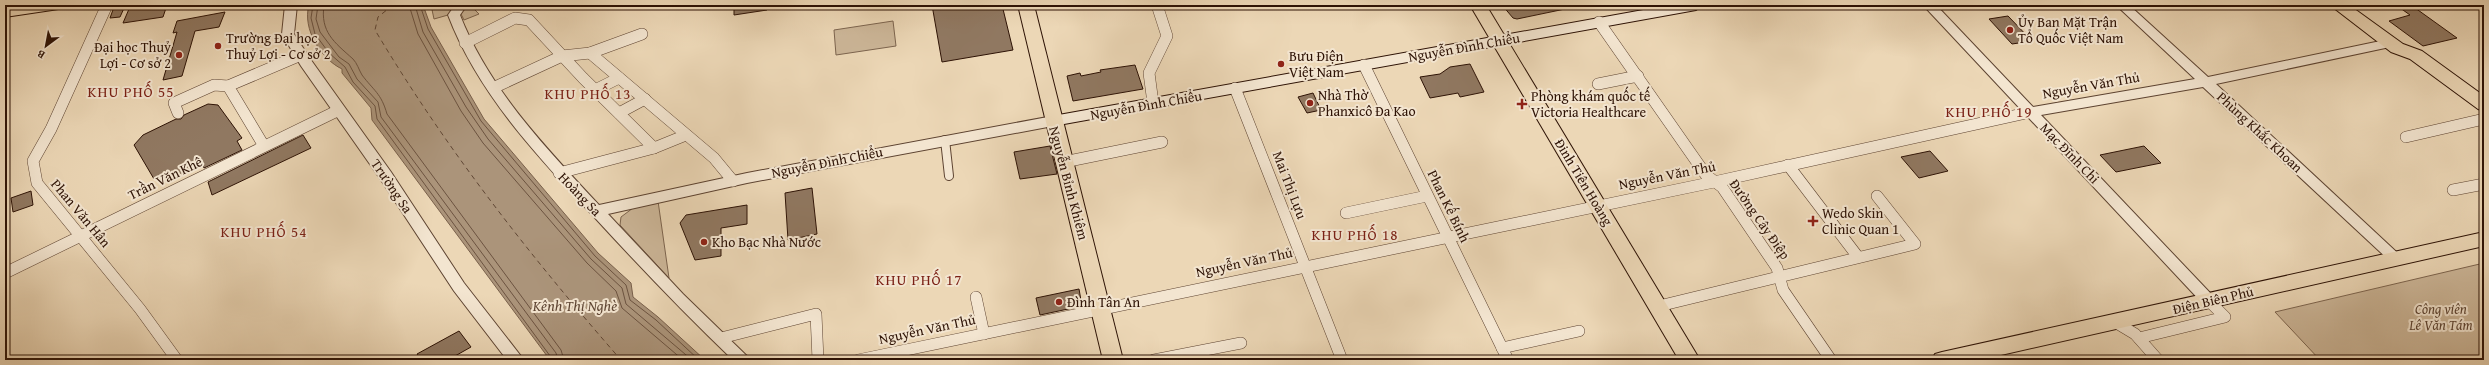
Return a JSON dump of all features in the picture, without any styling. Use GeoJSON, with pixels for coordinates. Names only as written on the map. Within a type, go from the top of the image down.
{"type":"FeatureCollection","features":[{"type":"Feature","properties":{"kind":"main road"},"geometry":{"type":"LineString","coordinates":[[5,6],[10,5]]}},
{"type":"Feature","properties":{"kind":"main road"},"geometry":{"type":"LineString","coordinates":[[5,12],[52,5]]}},
{"type":"Feature","properties":{"kind":"main road","name":"Nguyễn Bỉnh Khiêm"},"geometry":{"type":"LineString","coordinates":[[1026,5],[1053,121],[1102,309],[1113,360]]}},
{"type":"Feature","properties":{"kind":"main road","name":"Đinh Tiên Hoàng"},"geometry":{"type":"LineString","coordinates":[[1478,5],[1690,360]]}},
{"type":"Feature","properties":{"kind":"main road","name":"Nguyễn Đình Chiểu"},"geometry":{"type":"LineString","coordinates":[[1053,121],[1696,5]]}},
{"type":"Feature","properties":{"kind":"main road"},"geometry":{"type":"LineString","coordinates":[[2338,5],[2401,51],[2484,118]]}},
{"type":"Feature","properties":{"kind":"main road"},"geometry":{"type":"LineString","coordinates":[[2401,51],[2484,104]]}},
{"type":"Feature","properties":{"kind":"main road","name":"Điện Biên Phủ"},"geometry":{"type":"LineString","coordinates":[[1945,360],[2484,240]]}},
{"type":"Feature","properties":{"kind":"street","name":"Phan Văn Hân"},"geometry":{"type":"LineString","coordinates":[[107,5],[51,129],[33,161],[37,183],[81,236],[177,360]]}},
{"type":"Feature","properties":{"kind":"street","name":"Trường Sa"},"geometry":{"type":"LineString","coordinates":[[291,5],[288,34],[301,55],[459,287],[516,360]]}},
{"type":"Feature","properties":{"kind":"street","name":"Hoàng Sa"},"geometry":{"type":"LineString","coordinates":[[461,5],[454,15],[465,43],[493,88],[523,130],[559,173],[597,211],[678,298],[743,360]]}},
{"type":"Feature","properties":{"kind":"street"},"geometry":{"type":"LineString","coordinates":[[1153,103],[1149,73],[1167,36],[1157,5]]}},
{"type":"Feature","properties":{"kind":"street","name":"Mạc Đĩnh Chi"},"geometry":{"type":"LineString","coordinates":[[1929,5],[2209,301]]}},
{"type":"Feature","properties":{"kind":"street","name":"Phùng Khắc Khoan"},"geometry":{"type":"LineString","coordinates":[[2122,5],[2397,259]]}},
{"type":"Feature","properties":{"kind":"street"},"geometry":{"type":"LineString","coordinates":[[465,43],[515,18],[529,20],[595,90],[654,148]]}},
{"type":"Feature","properties":{"kind":"street","name":"Đường Cây Điệp"},"geometry":{"type":"LineString","coordinates":[[1599,22],[1706,175],[1722,187],[1777,268],[1778,277],[1783,290],[1831,360]]}},
{"type":"Feature","properties":{"kind":"street"},"geometry":{"type":"LineString","coordinates":[[493,88],[562,56],[590,53],[642,34]]}},
{"type":"Feature","properties":{"kind":"street","name":"Nguyễn Văn Thủ"},"geometry":{"type":"LineString","coordinates":[[858,360],[1597,205],[1714,182],[2031,112],[2401,51]]}},
{"type":"Feature","properties":{"kind":"street"},"geometry":{"type":"LineString","coordinates":[[590,53],[714,158],[733,181]]}},
{"type":"Feature","properties":{"kind":"street"},"geometry":{"type":"LineString","coordinates":[[178,113],[174,103],[214,86],[228,86],[301,55]]}},
{"type":"Feature","properties":{"kind":"street","name":"Phan Kế Bính"},"geometry":{"type":"LineString","coordinates":[[1364,65],[1508,360]]}},
{"type":"Feature","properties":{"kind":"street"},"geometry":{"type":"LineString","coordinates":[[1598,84],[1638,76]]}},
{"type":"Feature","properties":{"kind":"street"},"geometry":{"type":"LineString","coordinates":[[595,90],[619,78]]}},
{"type":"Feature","properties":{"kind":"street"},"geometry":{"type":"LineString","coordinates":[[228,86],[264,146]]}},
{"type":"Feature","properties":{"kind":"street","name":"Mai Thị Lựu"},"geometry":{"type":"LineString","coordinates":[[1236,88],[1342,360]]}},
{"type":"Feature","properties":{"kind":"street"},"geometry":{"type":"LineString","coordinates":[[619,113],[645,99]]}},
{"type":"Feature","properties":{"kind":"street","name":"Trần Văn Khê"},"geometry":{"type":"LineString","coordinates":[[5,273],[339,110]]}},
{"type":"Feature","properties":{"kind":"street"},"geometry":{"type":"LineString","coordinates":[[2406,137],[2484,118]]}},
{"type":"Feature","properties":{"kind":"street","name":"Nguyễn Đình Chiểu"},"geometry":{"type":"LineString","coordinates":[[597,211],[733,181],[945,140],[1053,121]]}},
{"type":"Feature","properties":{"kind":"street"},"geometry":{"type":"LineString","coordinates":[[559,173],[654,148],[686,135]]}},
{"type":"Feature","properties":{"kind":"street"},"geometry":{"type":"LineString","coordinates":[[945,140],[949,176]]}},
{"type":"Feature","properties":{"kind":"street"},"geometry":{"type":"LineString","coordinates":[[1064,162],[1162,142]]}},
{"type":"Feature","properties":{"kind":"street"},"geometry":{"type":"LineString","coordinates":[[1788,165],[1858,257]]}},
{"type":"Feature","properties":{"kind":"street"},"geometry":{"type":"LineString","coordinates":[[2453,190],[2484,184]]}},
{"type":"Feature","properties":{"kind":"street"},"geometry":{"type":"LineString","coordinates":[[1346,213],[1427,196]]}},
{"type":"Feature","properties":{"kind":"street"},"geometry":{"type":"LineString","coordinates":[[1659,306],[1915,244],[1877,196]]}},
{"type":"Feature","properties":{"kind":"street"},"geometry":{"type":"LineString","coordinates":[[976,297],[984,334]]}},
{"type":"Feature","properties":{"kind":"street"},"geometry":{"type":"LineString","coordinates":[[2140,338],[2225,317],[2209,301]]}},
{"type":"Feature","properties":{"kind":"street"},"geometry":{"type":"LineString","coordinates":[[720,338],[816,314],[818,360]]}},
{"type":"Feature","properties":{"kind":"street"},"geometry":{"type":"LineString","coordinates":[[2115,322],[2140,338],[2158,360]]}},
{"type":"Feature","properties":{"kind":"street"},"geometry":{"type":"LineString","coordinates":[[1502,348],[1579,332]]}},
{"type":"Feature","properties":{"kind":"street"},"geometry":{"type":"LineString","coordinates":[[1154,360],[1241,343]]}},
{"type":"Feature","properties":{"kind":"green space"},"geometry":{"type":"Polygon","coordinates":[[[431,5],[457,5],[448,15],[434,19],[431,5]]]}},
{"type":"Feature","properties":{"kind":"green space"},"geometry":{"type":"Polygon","coordinates":[[[464,5],[480,5],[474,9],[479,14],[464,20],[459,10],[464,5]]]}},
{"type":"Feature","properties":{"kind":"green space"},"geometry":{"type":"Polygon","coordinates":[[[893,21],[896,46],[836,55],[834,30],[893,21]]]}},
{"type":"Feature","properties":{"kind":"green space"},"geometry":{"type":"Polygon","coordinates":[[[658,201],[669,278],[620,225],[621,217],[637,205],[658,201]]]}},
{"type":"Feature","properties":{"kind":"green space","name":"Công viên Lê Văn Tám"},"geometry":{"type":"Polygon","coordinates":[[[2484,263],[2484,360],[2320,360],[2275,312],[2484,263]]]}},
{"type":"Feature","properties":{"kind":"water","name":"Kênh Thị Nghè"},"geometry":{"type":"Polygon","coordinates":[[[309,5],[423,5],[431,27],[484,119],[598,253],[631,283],[633,297],[658,317],[705,360],[550,360],[372,120],[371,108],[342,73],[342,69],[320,51],[308,24],[309,5]]]}},
{"type":"Feature","properties":{"kind":"building"},"geometry":{"type":"Polygon","coordinates":[[[153,5],[167,5],[163,17],[123,23],[129,9],[153,5]]]}},
{"type":"Feature","properties":{"kind":"building"},"geometry":{"type":"Polygon","coordinates":[[[734,5],[767,5],[767,10],[734,15],[734,5]]]}},
{"type":"Feature","properties":{"kind":"building"},"geometry":{"type":"Polygon","coordinates":[[[932,5],[1002,5],[1013,50],[942,62],[932,5]]]}},
{"type":"Feature","properties":{"kind":"building"},"geometry":{"type":"Polygon","coordinates":[[[1502,5],[1564,5],[1565,9],[1517,19],[1513,18],[1502,5]]]}},
{"type":"Feature","properties":{"kind":"building"},"geometry":{"type":"Polygon","coordinates":[[[2396,5],[2411,5],[2457,38],[2423,46],[2389,21],[2410,15],[2396,5]]]}},
{"type":"Feature","properties":{"kind":"building"},"geometry":{"type":"Polygon","coordinates":[[[125,6],[120,17],[110,18],[114,7],[125,6]]]}},
{"type":"Feature","properties":{"kind":"building","name":"Đại học Thuỷ Lợi - Cơ sở 2"},"geometry":{"type":"Polygon","coordinates":[[[225,12],[219,27],[195,31],[182,76],[163,80],[177,32],[173,33],[177,21],[225,12]]]}},
{"type":"Feature","properties":{"kind":"building","name":"Ủy Ban Mặt Trận Tổ Quốc Việt Nam"},"geometry":{"type":"Polygon","coordinates":[[[2008,16],[2032,41],[2012,44],[1989,19],[2008,16]]]}},
{"type":"Feature","properties":{"kind":"building"},"geometry":{"type":"Polygon","coordinates":[[[1470,64],[1484,92],[1460,97],[1458,93],[1430,98],[1420,77],[1440,74],[1450,67],[1470,64]]]}},
{"type":"Feature","properties":{"kind":"building"},"geometry":{"type":"Polygon","coordinates":[[[1135,65],[1143,89],[1073,101],[1067,76],[1080,73],[1081,76],[1101,72],[1100,70],[1135,65]]]}},
{"type":"Feature","properties":{"kind":"building","name":"Nhà Thờ Phanxicô Đa Kao"},"geometry":{"type":"Polygon","coordinates":[[[1313,93],[1321,110],[1307,113],[1298,97],[1313,93]]]}},
{"type":"Feature","properties":{"kind":"building"},"geometry":{"type":"Polygon","coordinates":[[[208,104],[218,105],[242,138],[237,141],[242,150],[204,168],[203,165],[169,181],[154,179],[134,145],[143,135],[176,119],[181,119],[184,115],[208,104]]]}},
{"type":"Feature","properties":{"kind":"building"},"geometry":{"type":"Polygon","coordinates":[[[303,135],[311,148],[212,195],[208,182],[303,135]]]}},
{"type":"Feature","properties":{"kind":"building"},"geometry":{"type":"Polygon","coordinates":[[[1050,146],[1057,174],[1020,179],[1014,152],[1050,146]]]}},
{"type":"Feature","properties":{"kind":"building"},"geometry":{"type":"Polygon","coordinates":[[[2144,146],[2161,163],[2116,172],[2100,155],[2144,146]]]}},
{"type":"Feature","properties":{"kind":"building"},"geometry":{"type":"Polygon","coordinates":[[[1930,151],[1948,171],[1919,178],[1901,157],[1930,151]]]}},
{"type":"Feature","properties":{"kind":"building"},"geometry":{"type":"Polygon","coordinates":[[[812,188],[817,234],[788,240],[785,193],[812,188]]]}},
{"type":"Feature","properties":{"kind":"building"},"geometry":{"type":"Polygon","coordinates":[[[31,191],[33,205],[13,212],[11,198],[31,191]]]}},
{"type":"Feature","properties":{"kind":"building","name":"Kho Bạc Nhà Nước"},"geometry":{"type":"Polygon","coordinates":[[[747,205],[747,224],[721,228],[721,256],[695,260],[680,223],[686,215],[747,205]]]}},
{"type":"Feature","properties":{"kind":"building","name":"Đình Tân An"},"geometry":{"type":"Polygon","coordinates":[[[1079,289],[1082,306],[1040,315],[1036,298],[1079,289]]]}},
{"type":"Feature","properties":{"kind":"building"},"geometry":{"type":"Polygon","coordinates":[[[459,331],[471,347],[448,360],[421,360],[417,354],[459,331]]]}},
{"type":"Feature","properties":{"kind":"ferry route"},"geometry":{"type":"LineString","coordinates":[[393,5],[378,17],[375,30],[402,74],[490,201],[554,281],[621,360]]}},
{"type":"Feature","properties":{"kind":"place","name":"Ủy Ban Mặt Trận Tổ Quốc Việt Nam"},"geometry":{"type":"Point","coordinates":[2010,30]}},
{"type":"Feature","properties":{"kind":"place","name":"Trường Đại học Thuỷ Lợi - Cơ sở 2"},"geometry":{"type":"Point","coordinates":[218,46]}},
{"type":"Feature","properties":{"kind":"place","name":"Đại học Thuỷ Lợi - Cơ sở 2"},"geometry":{"type":"Point","coordinates":[179,55]}},
{"type":"Feature","properties":{"kind":"place","name":"Bưu Điện Việt Nam"},"geometry":{"type":"Point","coordinates":[1281,64]}},
{"type":"Feature","properties":{"kind":"place","name":"Nhà Thờ Phanxicô Đa Kao"},"geometry":{"type":"Point","coordinates":[1310,103]}},
{"type":"Feature","properties":{"kind":"place","name":"Phòng khám quốc tế Victoria Healthcare"},"geometry":{"type":"Point","coordinates":[1522,104]}},
{"type":"Feature","properties":{"kind":"place","name":"Wedo Skin Clinic Quan 1"},"geometry":{"type":"Point","coordinates":[1813,221]}},
{"type":"Feature","properties":{"kind":"place","name":"Kho Bạc Nhà Nước"},"geometry":{"type":"Point","coordinates":[704,242]}},
{"type":"Feature","properties":{"kind":"place","name":"Đình Tân An"},"geometry":{"type":"Point","coordinates":[1059,302]}},
{"type":"Feature","properties":{"kind":"district","name":"KHU PHỐ 55"},"geometry":{"type":"Point","coordinates":[131,92]}},
{"type":"Feature","properties":{"kind":"district","name":"KHU PHỐ 13"},"geometry":{"type":"Point","coordinates":[588,94]}},
{"type":"Feature","properties":{"kind":"district","name":"KHU PHỐ 19"},"geometry":{"type":"Point","coordinates":[1989,112]}},
{"type":"Feature","properties":{"kind":"district","name":"KHU PHỐ 54"},"geometry":{"type":"Point","coordinates":[264,232]}},
{"type":"Feature","properties":{"kind":"district","name":"KHU PHỐ 18"},"geometry":{"type":"Point","coordinates":[1355,235]}},
{"type":"Feature","properties":{"kind":"district","name":"KHU PHỐ 17"},"geometry":{"type":"Point","coordinates":[919,280]}}]}
